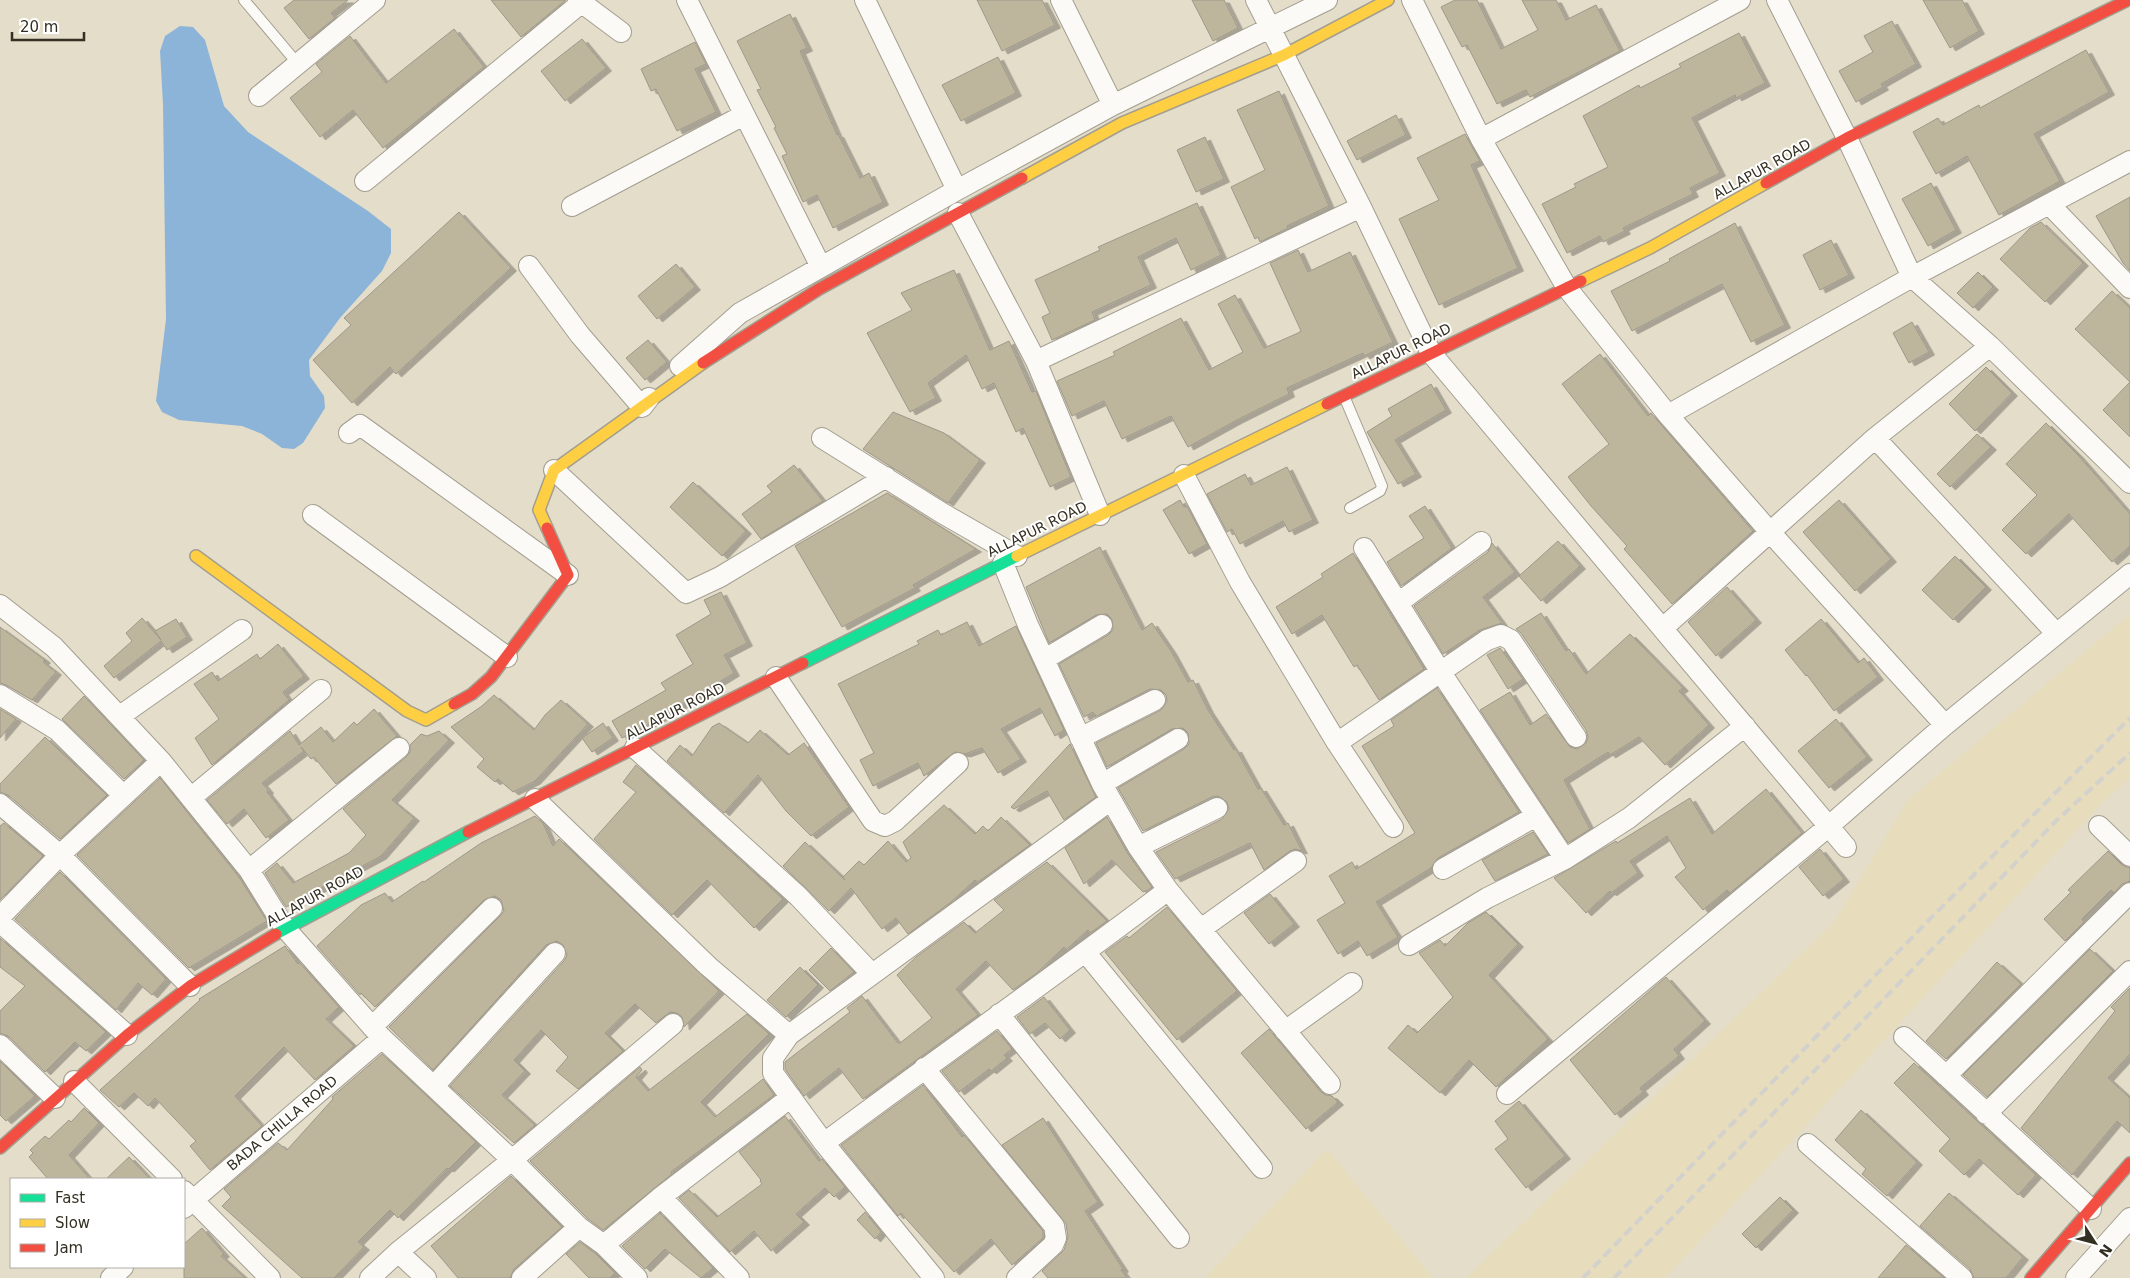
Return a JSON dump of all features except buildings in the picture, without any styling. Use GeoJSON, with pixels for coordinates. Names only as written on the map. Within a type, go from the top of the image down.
{"type":"FeatureCollection","features":[{"type":"Feature","properties":{"kind":"main road"},"geometry":{"type":"LineString","coordinates":[[196,556],[384,696],[407,711],[426,720],[472,694],[491,677],[568,575],[539,510],[554,470],[726,347],[819,289],[1122,123],[1284,56],[1388,0]]}},
{"type":"Feature","properties":{"kind":"main road","name":"ALLAPUR ROAD"},"geometry":{"type":"LineString","coordinates":[[0,1148],[127,1035],[190,986],[285,928],[405,864],[1100,514],[1650,248],[1847,138],[2128,0]]}},
{"type":"Feature","properties":{"kind":"main road"},"geometry":{"type":"LineString","coordinates":[[2031,1278],[2130,1162]]}},
{"type":"Feature","properties":{"kind":"street"},"geometry":{"type":"LineString","coordinates":[[259,96],[375,0]]}},
{"type":"Feature","properties":{"kind":"street"},"geometry":{"type":"LineString","coordinates":[[687,0],[821,267]]}},
{"type":"Feature","properties":{"kind":"street"},"geometry":{"type":"LineString","coordinates":[[865,0],[957,190]]}},
{"type":"Feature","properties":{"kind":"street"},"geometry":{"type":"LineString","coordinates":[[1061,0],[1113,105]]}},
{"type":"Feature","properties":{"kind":"street"},"geometry":{"type":"LineString","coordinates":[[1256,0],[1361,207],[1431,353],[1846,847]]}},
{"type":"Feature","properties":{"kind":"street"},"geometry":{"type":"LineString","coordinates":[[529,266],[580,335],[642,407],[658,387],[740,313],[957,190],[1113,105],[1327,0]]}},
{"type":"Feature","properties":{"kind":"street"},"geometry":{"type":"LineString","coordinates":[[1412,0],[1481,139],[1567,288],[1668,415],[1770,532],[1945,724]]}},
{"type":"Feature","properties":{"kind":"street"},"geometry":{"type":"LineString","coordinates":[[1481,139],[1740,0]]}},
{"type":"Feature","properties":{"kind":"street"},"geometry":{"type":"LineString","coordinates":[[1777,0],[1847,138],[1912,277],[1990,346],[2130,482]]}},
{"type":"Feature","properties":{"kind":"street"},"geometry":{"type":"LineString","coordinates":[[365,181],[579,2],[622,32]]}},
{"type":"Feature","properties":{"kind":"street"},"geometry":{"type":"LineString","coordinates":[[572,206],[744,115]]}},
{"type":"Feature","properties":{"kind":"street"},"geometry":{"type":"LineString","coordinates":[[1668,415],[1912,277],[2130,161]]}},
{"type":"Feature","properties":{"kind":"street"},"geometry":{"type":"LineString","coordinates":[[2049,204],[2130,288]]}},
{"type":"Feature","properties":{"kind":"street"},"geometry":{"type":"LineString","coordinates":[[1036,361],[1361,207]]}},
{"type":"Feature","properties":{"kind":"street"},"geometry":{"type":"LineString","coordinates":[[958,213],[1036,361],[1100,514]]}},
{"type":"Feature","properties":{"kind":"street"},"geometry":{"type":"LineString","coordinates":[[1663,628],[1875,438],[1990,346]]}},
{"type":"Feature","properties":{"kind":"street"},"geometry":{"type":"LineString","coordinates":[[349,433],[360,425],[568,575]]}},
{"type":"Feature","properties":{"kind":"street"},"geometry":{"type":"LineString","coordinates":[[822,438],[942,513],[1010,559],[1028,625],[1106,792],[1138,846],[1168,890],[1330,1084]]}},
{"type":"Feature","properties":{"kind":"street"},"geometry":{"type":"LineString","coordinates":[[1875,438],[2056,633]]}},
{"type":"Feature","properties":{"kind":"street"},"geometry":{"type":"LineString","coordinates":[[554,470],[686,593],[720,577],[886,477]]}},
{"type":"Feature","properties":{"kind":"street"},"geometry":{"type":"LineString","coordinates":[[1184,475],[1240,582],[1337,743],[1393,827]]}},
{"type":"Feature","properties":{"kind":"street"},"geometry":{"type":"LineString","coordinates":[[313,515],[507,657]]}},
{"type":"Feature","properties":{"kind":"street"},"geometry":{"type":"LineString","coordinates":[[1398,603],[1481,542]]}},
{"type":"Feature","properties":{"kind":"street"},"geometry":{"type":"LineString","coordinates":[[1364,548],[1440,671],[1566,859]]}},
{"type":"Feature","properties":{"kind":"street"},"geometry":{"type":"LineString","coordinates":[[1507,1094],[1829,826],[1945,724],[2130,574]]}},
{"type":"Feature","properties":{"kind":"street"},"geometry":{"type":"LineString","coordinates":[[0,604],[54,647],[120,716],[192,796],[249,870],[285,928],[377,1032],[579,1226],[604,1246],[637,1278]]}},
{"type":"Feature","properties":{"kind":"street"},"geometry":{"type":"LineString","coordinates":[[1045,659],[1102,625]]}},
{"type":"Feature","properties":{"kind":"street"},"geometry":{"type":"LineString","coordinates":[[120,716],[242,630]]}},
{"type":"Feature","properties":{"kind":"street"},"geometry":{"type":"LineString","coordinates":[[1337,743],[1487,640],[1501,635],[1511,640],[1576,738]]}},
{"type":"Feature","properties":{"kind":"street"},"geometry":{"type":"LineString","coordinates":[[776,677],[873,821],[885,826],[895,821],[958,763]]}},
{"type":"Feature","properties":{"kind":"street"},"geometry":{"type":"LineString","coordinates":[[192,796],[321,690]]}},
{"type":"Feature","properties":{"kind":"street"},"geometry":{"type":"LineString","coordinates":[[0,695],[57,730],[123,795]]}},
{"type":"Feature","properties":{"kind":"street"},"geometry":{"type":"LineString","coordinates":[[1080,738],[1155,700]]}},
{"type":"Feature","properties":{"kind":"street"},"geometry":{"type":"LineString","coordinates":[[1409,945],[1487,898],[1566,859],[1629,818],[1745,726]]}},
{"type":"Feature","properties":{"kind":"street"},"geometry":{"type":"LineString","coordinates":[[934,1278],[824,1142],[791,1097],[774,1073],[773,1058],[789,1035],[1178,739]]}},
{"type":"Feature","properties":{"kind":"street"},"geometry":{"type":"LineString","coordinates":[[249,870],[399,748]]}},
{"type":"Feature","properties":{"kind":"street"},"geometry":{"type":"LineString","coordinates":[[636,748],[798,896],[871,973]]}},
{"type":"Feature","properties":{"kind":"street"},"geometry":{"type":"LineString","coordinates":[[0,917],[60,856],[161,761]]}},
{"type":"Feature","properties":{"kind":"street"},"geometry":{"type":"LineString","coordinates":[[535,798],[708,966],[789,1035]]}},
{"type":"Feature","properties":{"kind":"street"},"geometry":{"type":"LineString","coordinates":[[0,804],[60,856],[190,986]]}},
{"type":"Feature","properties":{"kind":"street"},"geometry":{"type":"LineString","coordinates":[[1138,846],[1217,808]]}},
{"type":"Feature","properties":{"kind":"street"},"geometry":{"type":"LineString","coordinates":[[1443,869],[1536,816]]}},
{"type":"Feature","properties":{"kind":"street"},"geometry":{"type":"LineString","coordinates":[[2099,826],[2130,856]]}},
{"type":"Feature","properties":{"kind":"street"},"geometry":{"type":"LineString","coordinates":[[1200,929],[1296,861]]}},
{"type":"Feature","properties":{"kind":"street"},"geometry":{"type":"LineString","coordinates":[[824,1142],[924,1068],[1086,953],[1168,890]]}},
{"type":"Feature","properties":{"kind":"street"},"geometry":{"type":"LineString","coordinates":[[1946,1076],[2130,892]]}},
{"type":"Feature","properties":{"kind":"street","name":"BADA CHILLA ROAD"},"geometry":{"type":"LineString","coordinates":[[187,1199],[377,1032],[492,908]]}},
{"type":"Feature","properties":{"kind":"street"},"geometry":{"type":"LineString","coordinates":[[0,922],[127,1035]]}},
{"type":"Feature","properties":{"kind":"street"},"geometry":{"type":"LineString","coordinates":[[434,1086],[555,953]]}},
{"type":"Feature","properties":{"kind":"street"},"geometry":{"type":"LineString","coordinates":[[1086,953],[1262,1168]]}},
{"type":"Feature","properties":{"kind":"street"},"geometry":{"type":"LineString","coordinates":[[1986,1114],[2130,971]]}},
{"type":"Feature","properties":{"kind":"street"},"geometry":{"type":"LineString","coordinates":[[1285,1031],[1352,983]]}},
{"type":"Feature","properties":{"kind":"street"},"geometry":{"type":"LineString","coordinates":[[999,1014],[1178,1238]]}},
{"type":"Feature","properties":{"kind":"street"},"geometry":{"type":"LineString","coordinates":[[370,1278],[398,1252],[512,1160],[673,1024]]}},
{"type":"Feature","properties":{"kind":"street"},"geometry":{"type":"LineString","coordinates":[[1904,1037],[2091,1209]]}},
{"type":"Feature","properties":{"kind":"street"},"geometry":{"type":"LineString","coordinates":[[0,1045],[55,1098]]}},
{"type":"Feature","properties":{"kind":"street"},"geometry":{"type":"LineString","coordinates":[[924,1068],[1054,1226],[1056,1238],[1053,1245],[1017,1278]]}},
{"type":"Feature","properties":{"kind":"street"},"geometry":{"type":"LineString","coordinates":[[74,1081],[171,1178]]}},
{"type":"Feature","properties":{"kind":"street"},"geometry":{"type":"LineString","coordinates":[[604,1246],[661,1197],[791,1097]]}},
{"type":"Feature","properties":{"kind":"street"},"geometry":{"type":"LineString","coordinates":[[1808,1144],[1962,1278]]}},
{"type":"Feature","properties":{"kind":"street"},"geometry":{"type":"LineString","coordinates":[[661,1197],[739,1278]]}},
{"type":"Feature","properties":{"kind":"street"},"geometry":{"type":"LineString","coordinates":[[187,1199],[270,1278]]}},
{"type":"Feature","properties":{"kind":"street"},"geometry":{"type":"LineString","coordinates":[[2076,1278],[2130,1218]]}},
{"type":"Feature","properties":{"kind":"street"},"geometry":{"type":"LineString","coordinates":[[522,1278],[579,1226]]}},
{"type":"Feature","properties":{"kind":"street"},"geometry":{"type":"LineString","coordinates":[[398,1252],[426,1278]]}},
{"type":"Feature","properties":{"kind":"street"},"geometry":{"type":"LineString","coordinates":[[111,1278],[122,1268]]}},
{"type":"Feature","properties":{"kind":"lane"},"geometry":{"type":"LineString","coordinates":[[244,0],[298,64]]}},
{"type":"Feature","properties":{"kind":"lane"},"geometry":{"type":"LineString","coordinates":[[1344,396],[1382,486],[1380,491],[1350,508]]}},
{"type":"Feature","properties":{"kind":"shaded area"},"geometry":{"type":"Polygon","coordinates":[[[2130,614],[2130,778],[2103,802],[1666,1278],[1466,1278],[1833,923],[1908,800],[2130,614]]]}},
{"type":"Feature","properties":{"kind":"shaded area"},"geometry":{"type":"Polygon","coordinates":[[[1327,1149],[1433,1278],[1205,1278],[1327,1149]]]}},
{"type":"Feature","properties":{"kind":"water"},"geometry":{"type":"Polygon","coordinates":[[[180,26],[193,27],[205,40],[224,106],[248,132],[368,211],[391,229],[391,253],[382,271],[340,318],[309,360],[310,376],[324,396],[325,408],[303,443],[294,449],[282,448],[262,434],[242,426],[179,420],[162,412],[156,401],[166,319],[163,104],[160,51],[165,36],[180,26]]]}},
{"type":"Feature","properties":{"kind":"railway"},"geometry":{"type":"LineString","coordinates":[[1583,1278],[1926,923],[2130,718]]}},
{"type":"Feature","properties":{"kind":"railway"},"geometry":{"type":"LineString","coordinates":[[1614,1278],[2057,820],[2130,753]]}},
{"type":"Feature","properties":{"kind":"traffic: fast"},"geometry":{"type":"LineString","coordinates":[[803,663],[1017,556]]}},
{"type":"Feature","properties":{"kind":"traffic: fast"},"geometry":{"type":"LineString","coordinates":[[276,934],[468,832]]}},
{"type":"Feature","properties":{"kind":"traffic: slow"},"geometry":{"type":"LineString","coordinates":[[1022,178],[1122,123],[1284,55],[1388,0]]}},
{"type":"Feature","properties":{"kind":"traffic: slow"},"geometry":{"type":"LineString","coordinates":[[1581,281],[1650,248],[1766,183]]}},
{"type":"Feature","properties":{"kind":"traffic: slow"},"geometry":{"type":"LineString","coordinates":[[547,528],[539,510],[554,470],[703,363]]}},
{"type":"Feature","properties":{"kind":"traffic: slow"},"geometry":{"type":"LineString","coordinates":[[1017,556],[1327,404]]}},
{"type":"Feature","properties":{"kind":"traffic: slow"},"geometry":{"type":"LineString","coordinates":[[196,556],[407,711],[426,720],[454,704]]}},
{"type":"Feature","properties":{"kind":"traffic: jam"},"geometry":{"type":"LineString","coordinates":[[1766,183],[1847,138],[2128,0]]}},
{"type":"Feature","properties":{"kind":"traffic: jam"},"geometry":{"type":"LineString","coordinates":[[703,363],[819,289],[1022,178]]}},
{"type":"Feature","properties":{"kind":"traffic: jam"},"geometry":{"type":"LineString","coordinates":[[1327,404],[1581,281]]}},
{"type":"Feature","properties":{"kind":"traffic: jam"},"geometry":{"type":"LineString","coordinates":[[454,704],[472,694],[491,677],[568,575],[547,528]]}},
{"type":"Feature","properties":{"kind":"traffic: jam"},"geometry":{"type":"LineString","coordinates":[[468,832],[803,663]]}},
{"type":"Feature","properties":{"kind":"traffic: jam"},"geometry":{"type":"LineString","coordinates":[[0,1148],[127,1035],[190,986],[276,934]]}},
{"type":"Feature","properties":{"kind":"traffic: jam"},"geometry":{"type":"LineString","coordinates":[[2031,1278],[2130,1163]]}}]}
